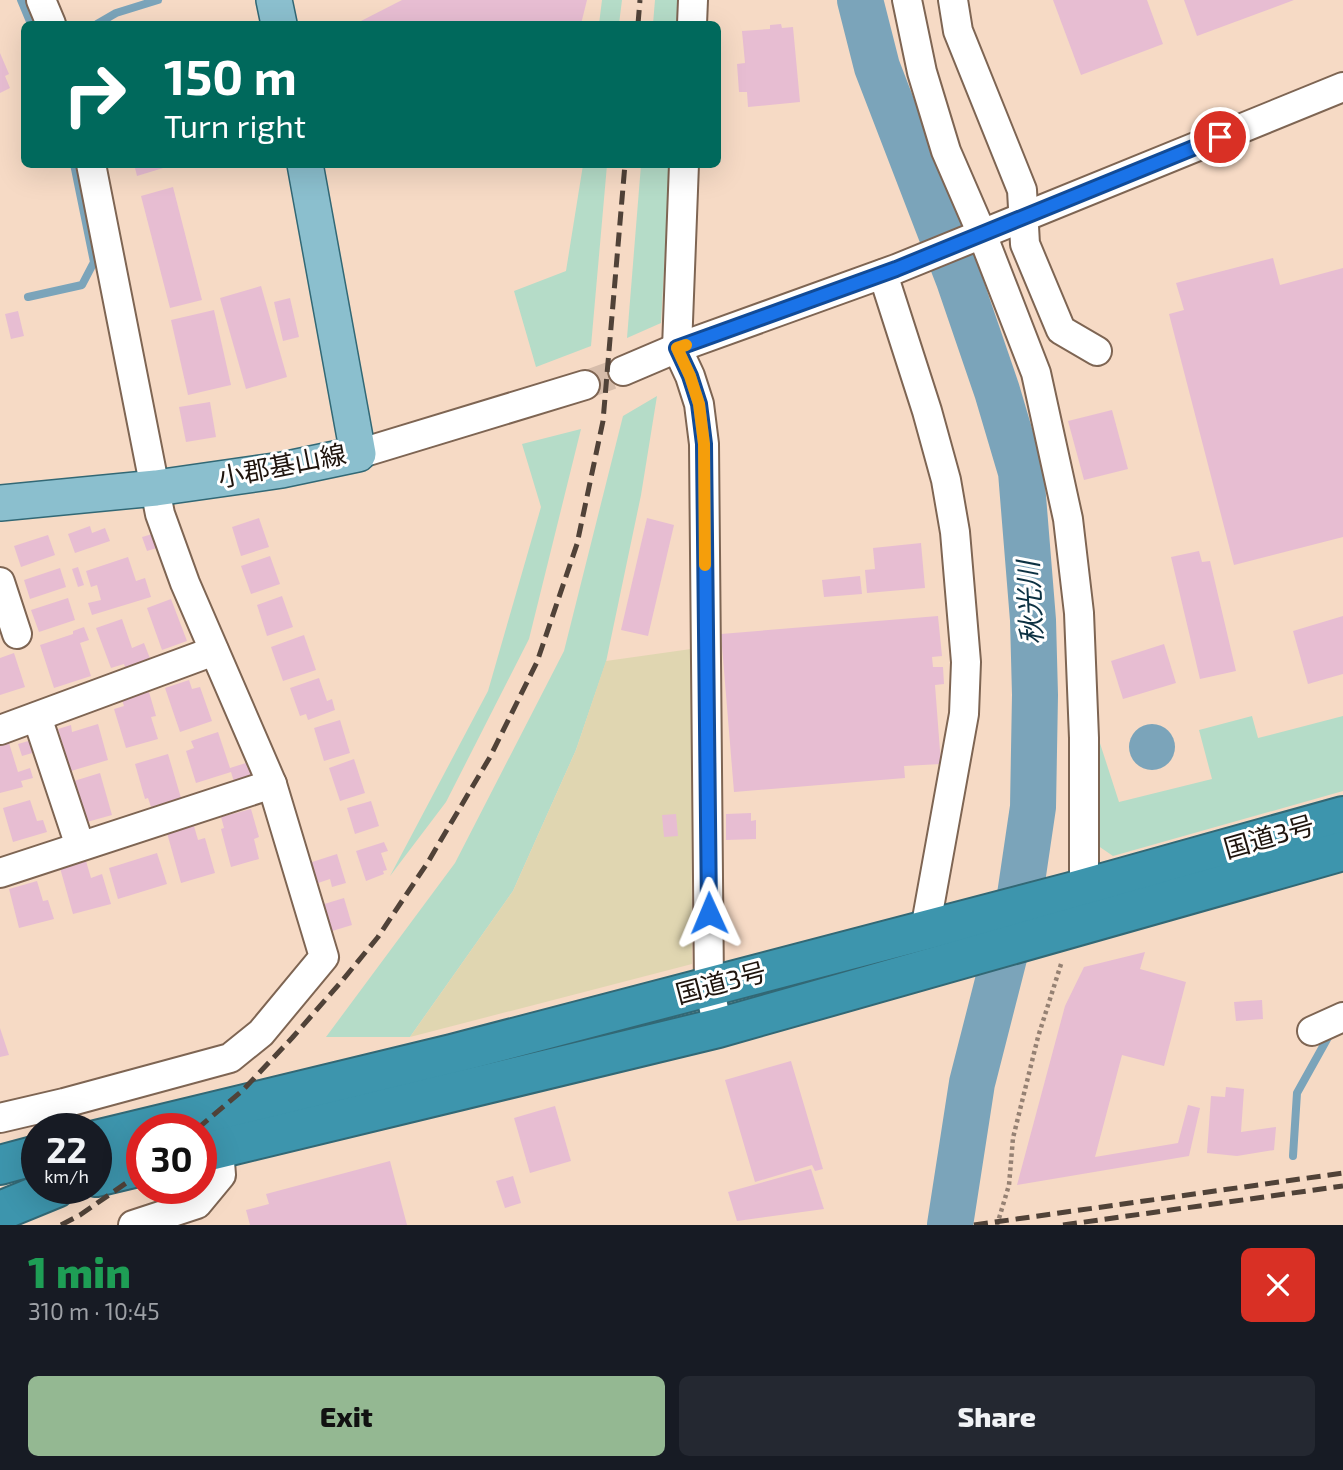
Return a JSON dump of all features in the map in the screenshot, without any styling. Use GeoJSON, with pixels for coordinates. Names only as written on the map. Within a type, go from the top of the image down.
{"type":"FeatureCollection","features":[{"type":"Feature","properties":{"kind":"highway","name":"国道3号"},"geometry":{"type":"LineString","coordinates":[[1071,909],[1343,816]]}},
{"type":"Feature","properties":{"kind":"highway","name":"国道3号"},"geometry":{"type":"LineString","coordinates":[[112,1136],[452,1054],[709,986],[929,942],[1343,851]]}},
{"type":"Feature","properties":{"kind":"highway","name":"国道3号"},"geometry":{"type":"LineString","coordinates":[[217,1149],[718,1028],[929,942]]}},
{"type":"Feature","properties":{"kind":"highway"},"geometry":{"type":"LineString","coordinates":[[0,1166],[21,1160]]}},
{"type":"Feature","properties":{"kind":"highway"},"geometry":{"type":"LineString","coordinates":[[0,1200],[21,1195]]}},
{"type":"Feature","properties":{"kind":"highway"},"geometry":{"type":"LineString","coordinates":[[0,1211],[21,1202]]}},
{"type":"Feature","properties":{"kind":"main road"},"geometry":{"type":"LineString","coordinates":[[274,0],[278,21]]}},
{"type":"Feature","properties":{"kind":"main road","name":"小郡基山線"},"geometry":{"type":"LineString","coordinates":[[0,503],[156,488],[282,470],[358,454],[306,168]]}},
{"type":"Feature","properties":{"kind":"street"},"geometry":{"type":"LineString","coordinates":[[41,0],[50,21]]}},
{"type":"Feature","properties":{"kind":"street"},"geometry":{"type":"LineString","coordinates":[[692,21],[693,0]]}},
{"type":"Feature","properties":{"kind":"street"},"geometry":{"type":"LineString","coordinates":[[907,0],[922,72],[946,151],[978,236],[1036,373],[1068,519],[1079,613],[1084,738],[1071,909]]}},
{"type":"Feature","properties":{"kind":"street"},"geometry":{"type":"LineString","coordinates":[[953,0],[958,31],[1022,190],[1025,244],[1061,330],[1097,351]]}},
{"type":"Feature","properties":{"kind":"street"},"geometry":{"type":"LineString","coordinates":[[623,371],[677,348],[890,271],[1343,87]]}},
{"type":"Feature","properties":{"kind":"street"},"geometry":{"type":"LineString","coordinates":[[0,1118],[230,1058],[261,1033],[324,957],[272,784],[185,583],[160,514],[91,168]]}},
{"type":"Feature","properties":{"kind":"street"},"geometry":{"type":"LineString","coordinates":[[684,168],[677,348],[699,404],[704,444],[709,986],[718,1028]]}},
{"type":"Feature","properties":{"kind":"street"},"geometry":{"type":"LineString","coordinates":[[890,271],[946,480],[955,532],[966,662],[964,714],[929,942]]}},
{"type":"Feature","properties":{"kind":"street"},"geometry":{"type":"LineString","coordinates":[[358,454],[585,385]]}},
{"type":"Feature","properties":{"kind":"street"},"geometry":{"type":"LineString","coordinates":[[0,582],[17,634]]}},
{"type":"Feature","properties":{"kind":"street"},"geometry":{"type":"LineString","coordinates":[[0,730],[214,651]]}},
{"type":"Feature","properties":{"kind":"street"},"geometry":{"type":"LineString","coordinates":[[37,717],[80,846]]}},
{"type":"Feature","properties":{"kind":"street"},"geometry":{"type":"LineString","coordinates":[[0,873],[272,784]]}},
{"type":"Feature","properties":{"kind":"street"},"geometry":{"type":"LineString","coordinates":[[1312,1031],[1343,1017]]}},
{"type":"Feature","properties":{"kind":"street"},"geometry":{"type":"LineString","coordinates":[[230,1058],[243,1104]]}},
{"type":"Feature","properties":{"kind":"street"},"geometry":{"type":"LineString","coordinates":[[133,1225],[197,1204]]}},
{"type":"Feature","properties":{"kind":"path"},"geometry":{"type":"LineString","coordinates":[[997,1225],[1009,1185],[1013,1138],[1071,909]]}},
{"type":"Feature","properties":{"kind":"green space"},"geometry":{"type":"Polygon","coordinates":[[[602,0],[622,0],[619,21],[599,21],[602,0]]]}},
{"type":"Feature","properties":{"kind":"green space"},"geometry":{"type":"Polygon","coordinates":[[[655,0],[679,0],[677,21],[653,21],[655,0]]]}},
{"type":"Feature","properties":{"kind":"green space"},"geometry":{"type":"Polygon","coordinates":[[[583,168],[607,168],[591,346],[536,367],[514,291],[566,271],[583,168]]]}},
{"type":"Feature","properties":{"kind":"green space"},"geometry":{"type":"Polygon","coordinates":[[[641,168],[670,168],[661,323],[627,338],[641,168]]]}},
{"type":"Feature","properties":{"kind":"green space"},"geometry":{"type":"Polygon","coordinates":[[[657,396],[641,495],[606,662],[576,750],[513,891],[410,1037],[326,1037],[455,863],[564,651],[623,416],[657,396]]]}},
{"type":"Feature","properties":{"kind":"green space"},"geometry":{"type":"Polygon","coordinates":[[[581,429],[529,639],[446,802],[390,876],[488,691],[541,507],[522,444],[581,429]]]}},
{"type":"Feature","properties":{"kind":"green space"},"geometry":{"type":"Polygon","coordinates":[[[1252,716],[1258,738],[1343,716],[1343,791],[1113,856],[1094,843],[1096,731],[1119,802],[1212,779],[1199,730],[1252,716]]]}},
{"type":"Feature","properties":{"kind":"sand"},"geometry":{"type":"Polygon","coordinates":[[[691,649],[692,964],[410,1037],[513,891],[576,750],[606,661],[691,649]]]}},
{"type":"Feature","properties":{"kind":"water"},"geometry":{"type":"Polygon","coordinates":[[[1152,724],[1168,731],[1175,747],[1168,763],[1152,770],[1136,763],[1129,747],[1136,731],[1152,724]]]}},
{"type":"Feature","properties":{"kind":"building"},"geometry":{"type":"Polygon","coordinates":[[[402,0],[587,0],[582,21],[361,21],[402,0]]]}},
{"type":"Feature","properties":{"kind":"building"},"geometry":{"type":"Polygon","coordinates":[[[1053,0],[1147,0],[1163,44],[1081,75],[1053,0]]]}},
{"type":"Feature","properties":{"kind":"building"},"geometry":{"type":"Polygon","coordinates":[[[1184,0],[1294,0],[1197,36],[1184,0]]]}},
{"type":"Feature","properties":{"kind":"building"},"geometry":{"type":"Polygon","coordinates":[[[781,24],[782,28],[793,27],[800,102],[748,107],[747,92],[739,92],[737,64],[745,63],[742,31],[770,29],[770,25],[781,24]]]}},
{"type":"Feature","properties":{"kind":"building"},"geometry":{"type":"Polygon","coordinates":[[[0,53],[9,74],[5,76],[10,88],[0,93],[0,53]]]}},
{"type":"Feature","properties":{"kind":"building"},"geometry":{"type":"Polygon","coordinates":[[[135,168],[163,168],[137,176],[135,168]]]}},
{"type":"Feature","properties":{"kind":"building"},"geometry":{"type":"Polygon","coordinates":[[[173,187],[202,300],[170,308],[141,196],[173,187]]]}},
{"type":"Feature","properties":{"kind":"building"},"geometry":{"type":"Polygon","coordinates":[[[1273,258],[1280,285],[1343,268],[1343,537],[1234,565],[1169,314],[1184,310],[1176,283],[1273,258]]]}},
{"type":"Feature","properties":{"kind":"building"},"geometry":{"type":"Polygon","coordinates":[[[261,286],[287,377],[246,389],[220,298],[261,286]]]}},
{"type":"Feature","properties":{"kind":"building"},"geometry":{"type":"Polygon","coordinates":[[[290,298],[299,337],[283,341],[274,302],[290,298]]]}},
{"type":"Feature","properties":{"kind":"building"},"geometry":{"type":"Polygon","coordinates":[[[214,310],[231,385],[188,395],[171,320],[214,310]]]}},
{"type":"Feature","properties":{"kind":"building"},"geometry":{"type":"Polygon","coordinates":[[[18,311],[24,336],[11,339],[5,314],[18,311]]]}},
{"type":"Feature","properties":{"kind":"building"},"geometry":{"type":"Polygon","coordinates":[[[210,402],[216,437],[186,442],[179,407],[210,402]]]}},
{"type":"Feature","properties":{"kind":"building"},"geometry":{"type":"Polygon","coordinates":[[[1112,410],[1128,469],[1084,480],[1068,421],[1112,410]]]}},
{"type":"Feature","properties":{"kind":"building"},"geometry":{"type":"Polygon","coordinates":[[[259,518],[269,547],[241,556],[232,527],[259,518]]]}},
{"type":"Feature","properties":{"kind":"building"},"geometry":{"type":"Polygon","coordinates":[[[647,518],[674,525],[648,636],[621,630],[647,518]]]}},
{"type":"Feature","properties":{"kind":"building"},"geometry":{"type":"Polygon","coordinates":[[[90,526],[92,533],[105,528],[110,541],[75,553],[68,534],[90,526]]]}},
{"type":"Feature","properties":{"kind":"building"},"geometry":{"type":"Polygon","coordinates":[[[156,533],[160,547],[147,551],[142,537],[156,533]]]}},
{"type":"Feature","properties":{"kind":"building"},"geometry":{"type":"Polygon","coordinates":[[[48,535],[55,555],[21,567],[14,546],[48,535]]]}},
{"type":"Feature","properties":{"kind":"building"},"geometry":{"type":"Polygon","coordinates":[[[921,543],[925,588],[867,593],[865,570],[875,569],[873,548],[921,543]]]}},
{"type":"Feature","properties":{"kind":"building"},"geometry":{"type":"Polygon","coordinates":[[[1199,551],[1202,562],[1210,561],[1236,671],[1200,679],[1171,557],[1199,551]]]}},
{"type":"Feature","properties":{"kind":"building"},"geometry":{"type":"Polygon","coordinates":[[[270,556],[280,584],[251,594],[241,566],[270,556]]]}},
{"type":"Feature","properties":{"kind":"building"},"geometry":{"type":"Polygon","coordinates":[[[128,557],[136,581],[145,578],[151,597],[92,615],[88,603],[101,600],[97,585],[91,587],[86,571],[128,557]]]}},
{"type":"Feature","properties":{"kind":"building"},"geometry":{"type":"Polygon","coordinates":[[[78,567],[84,585],[78,587],[72,569],[78,567]]]}},
{"type":"Feature","properties":{"kind":"building"},"geometry":{"type":"Polygon","coordinates":[[[60,568],[66,587],[30,599],[24,580],[60,568]]]}},
{"type":"Feature","properties":{"kind":"building"},"geometry":{"type":"Polygon","coordinates":[[[860,576],[862,594],[824,597],[822,580],[860,576]]]}},
{"type":"Feature","properties":{"kind":"building"},"geometry":{"type":"Polygon","coordinates":[[[282,596],[293,627],[267,636],[257,605],[282,596]]]}},
{"type":"Feature","properties":{"kind":"building"},"geometry":{"type":"Polygon","coordinates":[[[68,598],[75,620],[39,632],[31,610],[68,598]]]}},
{"type":"Feature","properties":{"kind":"building"},"geometry":{"type":"Polygon","coordinates":[[[171,599],[187,641],[162,650],[147,608],[171,599]]]}},
{"type":"Feature","properties":{"kind":"building"},"geometry":{"type":"Polygon","coordinates":[[[938,616],[942,656],[932,657],[933,667],[943,667],[944,684],[935,685],[941,764],[904,766],[905,778],[734,792],[721,634],[938,616]]]}},
{"type":"Feature","properties":{"kind":"building"},"geometry":{"type":"Polygon","coordinates":[[[1343,616],[1343,674],[1308,684],[1293,631],[1343,616]]]}},
{"type":"Feature","properties":{"kind":"building"},"geometry":{"type":"Polygon","coordinates":[[[122,619],[132,648],[144,643],[151,661],[126,670],[124,664],[111,668],[96,628],[122,619]]]}},
{"type":"Feature","properties":{"kind":"building"},"geometry":{"type":"Polygon","coordinates":[[[84,627],[89,640],[80,643],[91,676],[54,688],[40,645],[73,634],[73,631],[84,627]]]}},
{"type":"Feature","properties":{"kind":"building"},"geometry":{"type":"Polygon","coordinates":[[[304,635],[316,670],[283,681],[271,647],[304,635]]]}},
{"type":"Feature","properties":{"kind":"building"},"geometry":{"type":"Polygon","coordinates":[[[1164,644],[1176,683],[1123,699],[1111,661],[1164,644]]]}},
{"type":"Feature","properties":{"kind":"building"},"geometry":{"type":"Polygon","coordinates":[[[14,653],[25,687],[0,695],[0,658],[14,653]]]}},
{"type":"Feature","properties":{"kind":"building"},"geometry":{"type":"Polygon","coordinates":[[[319,678],[327,701],[332,699],[335,710],[308,720],[306,714],[300,716],[290,688],[319,678]]]}},
{"type":"Feature","properties":{"kind":"building"},"geometry":{"type":"Polygon","coordinates":[[[189,680],[192,689],[200,687],[212,721],[180,732],[165,688],[189,680]]]}},
{"type":"Feature","properties":{"kind":"building"},"geometry":{"type":"Polygon","coordinates":[[[149,692],[156,716],[151,717],[158,739],[126,748],[114,709],[124,706],[122,700],[149,692]]]}},
{"type":"Feature","properties":{"kind":"building"},"geometry":{"type":"Polygon","coordinates":[[[340,720],[350,753],[324,761],[314,728],[340,720]]]}},
{"type":"Feature","properties":{"kind":"building"},"geometry":{"type":"Polygon","coordinates":[[[98,724],[108,760],[71,771],[58,729],[71,725],[72,732],[98,724]]]}},
{"type":"Feature","properties":{"kind":"building"},"geometry":{"type":"Polygon","coordinates":[[[218,732],[230,768],[249,762],[253,776],[234,782],[231,772],[196,783],[186,751],[194,748],[191,741],[218,732]]]}},
{"type":"Feature","properties":{"kind":"building"},"geometry":{"type":"Polygon","coordinates":[[[35,739],[39,751],[22,756],[18,744],[35,739]]]}},
{"type":"Feature","properties":{"kind":"building"},"geometry":{"type":"Polygon","coordinates":[[[9,743],[18,772],[30,768],[33,778],[21,781],[23,787],[0,793],[0,746],[9,743]]]}},
{"type":"Feature","properties":{"kind":"building"},"geometry":{"type":"Polygon","coordinates":[[[168,754],[181,798],[151,807],[148,798],[145,799],[135,764],[168,754]]]}},
{"type":"Feature","properties":{"kind":"building"},"geometry":{"type":"Polygon","coordinates":[[[354,759],[365,793],[340,801],[329,768],[354,759]]]}},
{"type":"Feature","properties":{"kind":"building"},"geometry":{"type":"Polygon","coordinates":[[[100,773],[112,815],[87,822],[74,781],[100,773]]]}},
{"type":"Feature","properties":{"kind":"building"},"geometry":{"type":"Polygon","coordinates":[[[30,800],[37,821],[43,820],[47,832],[13,842],[3,808],[30,800]]]}},
{"type":"Feature","properties":{"kind":"building"},"geometry":{"type":"Polygon","coordinates":[[[371,801],[379,826],[355,834],[347,808],[371,801]]]}},
{"type":"Feature","properties":{"kind":"building"},"geometry":{"type":"Polygon","coordinates":[[[251,809],[259,837],[254,839],[259,859],[231,867],[221,829],[224,828],[221,817],[251,809]]]}},
{"type":"Feature","properties":{"kind":"building"},"geometry":{"type":"Polygon","coordinates":[[[751,813],[751,821],[756,820],[756,839],[726,840],[726,814],[751,813]]]}},
{"type":"Feature","properties":{"kind":"building"},"geometry":{"type":"Polygon","coordinates":[[[676,814],[678,836],[664,837],[662,815],[676,814]]]}},
{"type":"Feature","properties":{"kind":"building"},"geometry":{"type":"Polygon","coordinates":[[[194,826],[198,840],[205,838],[215,873],[181,883],[167,833],[194,826]]]}},
{"type":"Feature","properties":{"kind":"building"},"geometry":{"type":"Polygon","coordinates":[[[384,842],[388,851],[381,853],[387,870],[383,871],[384,874],[366,881],[356,851],[384,842]]]}},
{"type":"Feature","properties":{"kind":"building"},"geometry":{"type":"Polygon","coordinates":[[[157,853],[167,884],[118,899],[109,868],[157,853]]]}},
{"type":"Feature","properties":{"kind":"building"},"geometry":{"type":"Polygon","coordinates":[[[337,854],[346,883],[332,887],[330,879],[315,884],[309,863],[337,854]]]}},
{"type":"Feature","properties":{"kind":"building"},"geometry":{"type":"Polygon","coordinates":[[[86,861],[91,878],[102,874],[111,904],[73,914],[60,868],[86,861]]]}},
{"type":"Feature","properties":{"kind":"building"},"geometry":{"type":"Polygon","coordinates":[[[37,881],[43,901],[48,900],[54,919],[19,928],[9,889],[37,881]]]}},
{"type":"Feature","properties":{"kind":"building"},"geometry":{"type":"Polygon","coordinates":[[[344,898],[352,925],[329,932],[321,905],[344,898]]]}},
{"type":"Feature","properties":{"kind":"building"},"geometry":{"type":"Polygon","coordinates":[[[1145,952],[1140,969],[1186,982],[1164,1066],[1122,1055],[1095,1157],[1178,1143],[1188,1105],[1200,1108],[1189,1156],[1017,1185],[1065,1006],[1084,967],[1145,952]]]}},
{"type":"Feature","properties":{"kind":"building"},"geometry":{"type":"Polygon","coordinates":[[[1262,1000],[1263,1019],[1236,1021],[1234,1002],[1262,1000]]]}},
{"type":"Feature","properties":{"kind":"building"},"geometry":{"type":"Polygon","coordinates":[[[0,1028],[9,1055],[0,1057],[0,1028]]]}},
{"type":"Feature","properties":{"kind":"building"},"geometry":{"type":"Polygon","coordinates":[[[791,1061],[823,1169],[815,1171],[812,1165],[755,1182],[725,1080],[791,1061]]]}},
{"type":"Feature","properties":{"kind":"building"},"geometry":{"type":"Polygon","coordinates":[[[1226,1087],[1244,1089],[1241,1132],[1276,1127],[1274,1150],[1237,1156],[1207,1153],[1211,1096],[1225,1097],[1226,1087]]]}},
{"type":"Feature","properties":{"kind":"building"},"geometry":{"type":"Polygon","coordinates":[[[555,1106],[571,1161],[530,1173],[514,1118],[555,1106]]]}},
{"type":"Feature","properties":{"kind":"building"},"geometry":{"type":"Polygon","coordinates":[[[390,1161],[407,1225],[250,1225],[246,1210],[269,1204],[266,1194],[390,1161]]]}},
{"type":"Feature","properties":{"kind":"building"},"geometry":{"type":"Polygon","coordinates":[[[811,1169],[824,1209],[737,1221],[728,1192],[811,1169]]]}},
{"type":"Feature","properties":{"kind":"building"},"geometry":{"type":"Polygon","coordinates":[[[513,1176],[521,1203],[505,1208],[496,1181],[513,1176]]]}},
{"type":"Feature","properties":{"kind":"waterway"},"geometry":{"type":"LineString","coordinates":[[21,0],[30,21]]}},
{"type":"Feature","properties":{"kind":"waterway"},"geometry":{"type":"LineString","coordinates":[[102,21],[116,13],[158,0]]}},
{"type":"Feature","properties":{"kind":"waterway","name":"秋光川"},"geometry":{"type":"LineString","coordinates":[[860,0],[877,67],[959,280],[1021,472],[1033,620],[1033,807],[1020,895],[972,1083],[950,1225]]}},
{"type":"Feature","properties":{"kind":"waterway"},"geometry":{"type":"LineString","coordinates":[[28,297],[82,285],[94,262],[75,168]]}},
{"type":"Feature","properties":{"kind":"waterway"},"geometry":{"type":"LineString","coordinates":[[1293,1156],[1297,1093],[1331,1032]]}},
{"type":"Feature","properties":{"kind":"tunnel"},"geometry":{"type":"LineString","coordinates":[[585,385],[623,371]]}},
{"type":"Feature","properties":{"kind":"railway"},"geometry":{"type":"LineString","coordinates":[[638,21],[640,0]]}},
{"type":"Feature","properties":{"kind":"railway"},"geometry":{"type":"LineString","coordinates":[[216,1113],[243,1090],[292,1038],[378,937],[428,862],[490,757],[537,662],[577,544],[603,421],[625,168]]}},
{"type":"Feature","properties":{"kind":"railway"},"geometry":{"type":"LineString","coordinates":[[974,1225],[1343,1173]]}},
{"type":"Feature","properties":{"kind":"railway"},"geometry":{"type":"LineString","coordinates":[[61,1225],[126,1183]]}},
{"type":"Feature","properties":{"kind":"railway"},"geometry":{"type":"LineString","coordinates":[[1063,1225],[1343,1186]]}},
{"type":"Feature","properties":{"kind":"slow traffic"},"geometry":{"type":"LineString","coordinates":[[686,345],[677,348],[699,404],[704,444],[705,565]]}},
{"type":"Feature","properties":{"kind":"route"},"geometry":{"type":"LineString","coordinates":[[709,913],[704,444],[699,404],[677,348],[896,269],[1220,137]]}}]}
